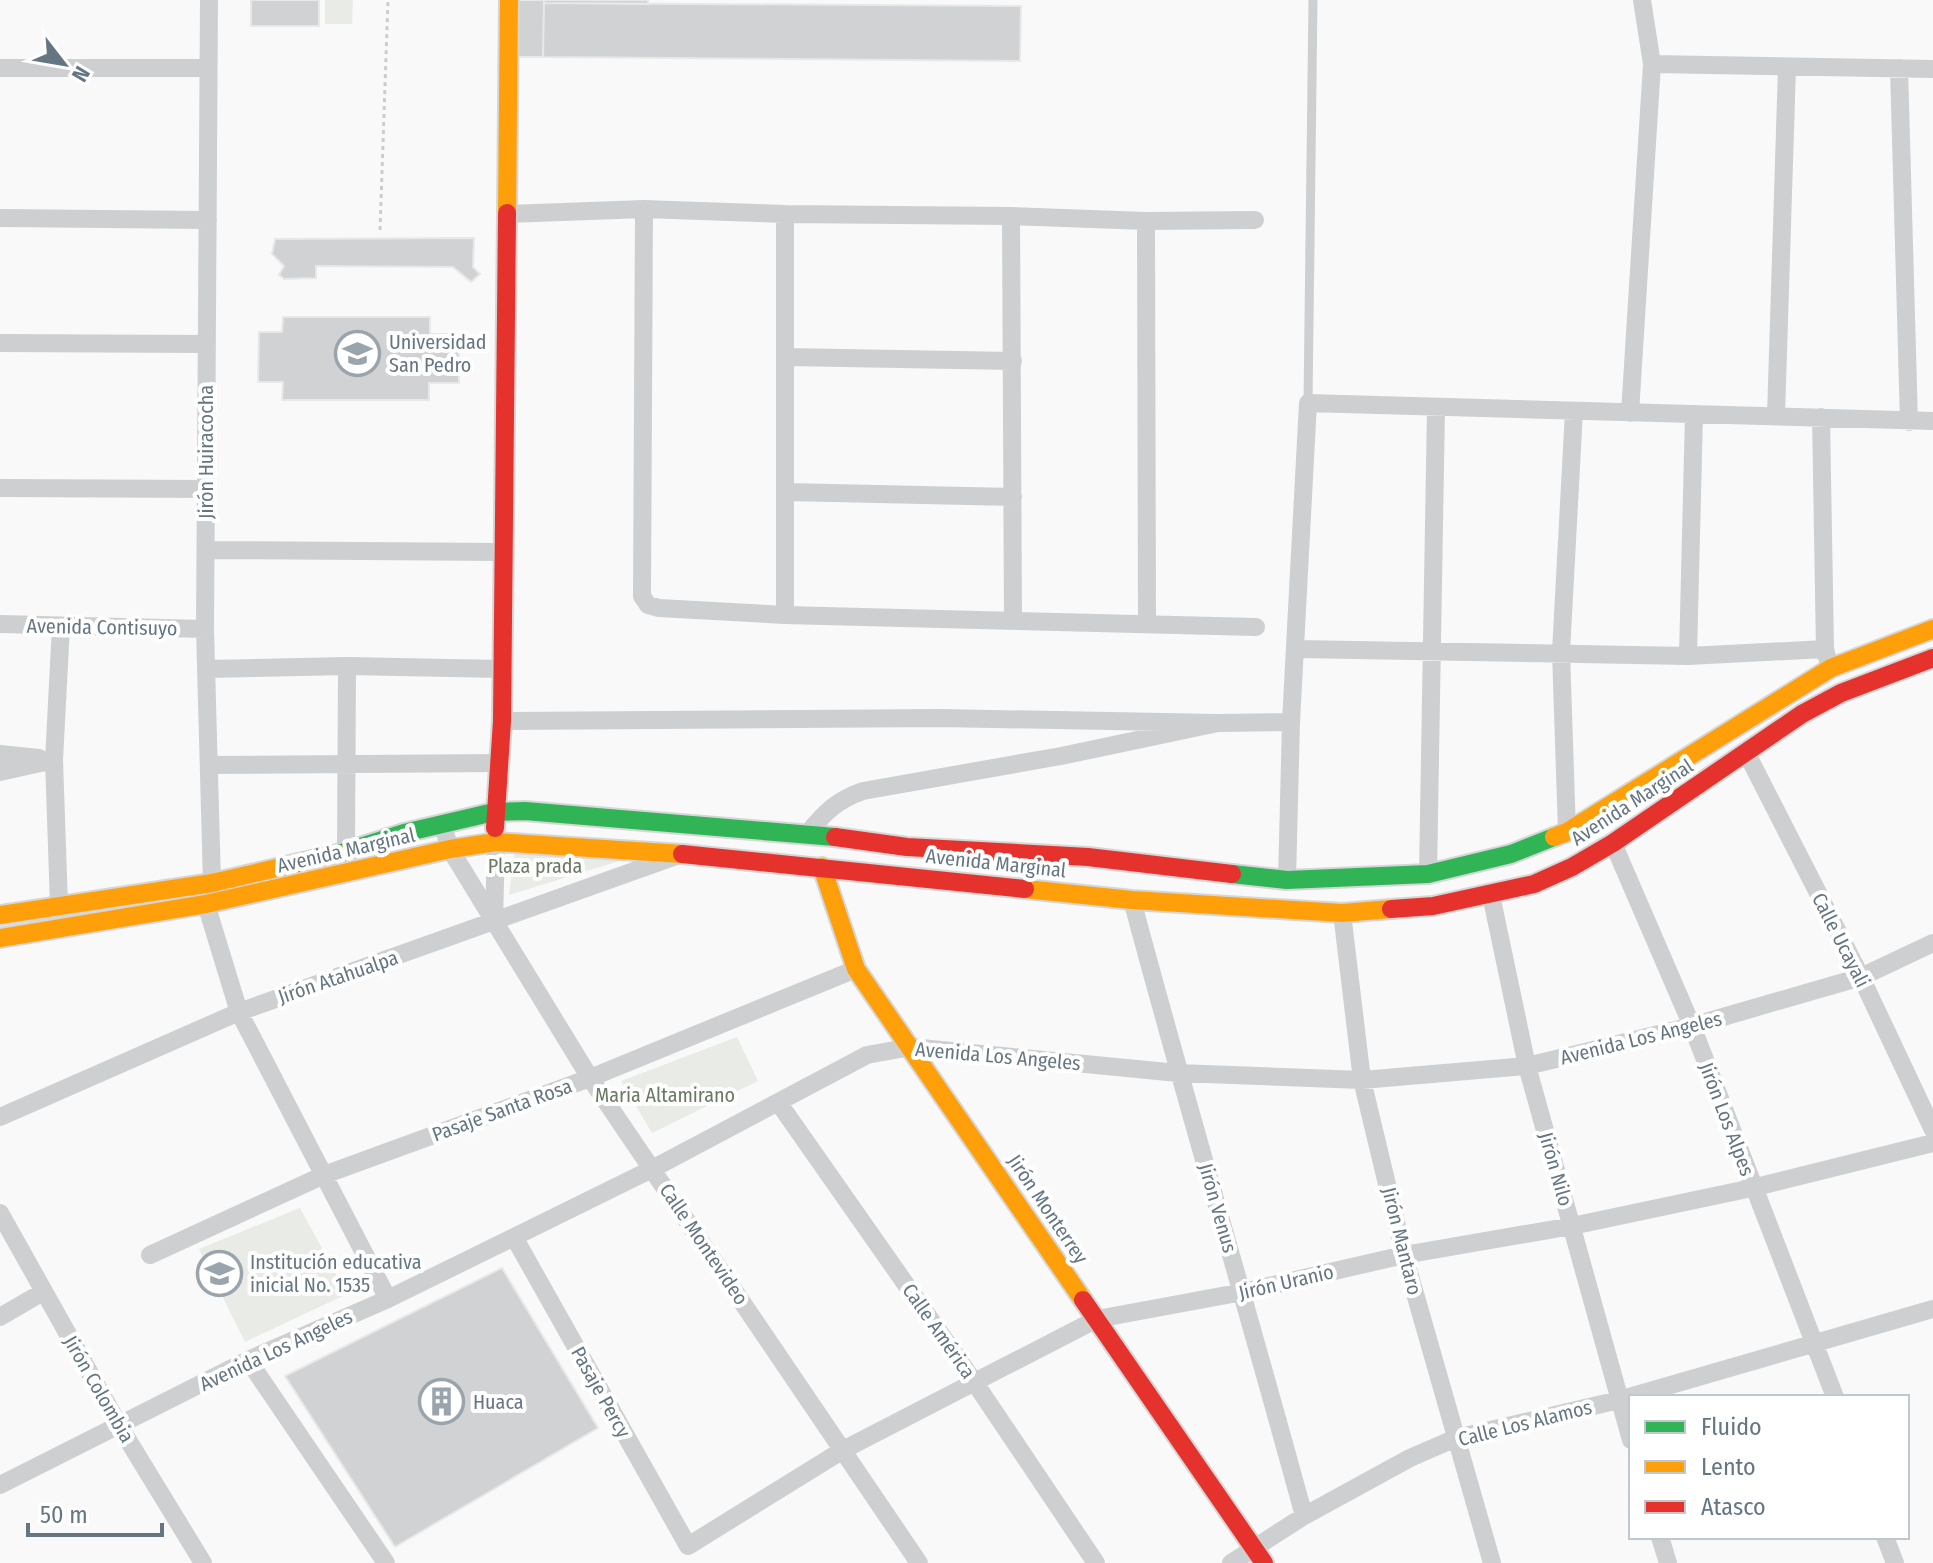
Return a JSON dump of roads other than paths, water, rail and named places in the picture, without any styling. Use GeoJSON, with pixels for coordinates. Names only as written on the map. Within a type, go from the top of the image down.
{"type":"FeatureCollection","features":[{"type":"Feature","properties":{"kind":"main road"},"geometry":{"type":"LineString","coordinates":[[496,842],[494,812],[502,721],[509,0]]}},
{"type":"Feature","properties":{"kind":"main road","name":"Avenida Marginal"},"geometry":{"type":"LineString","coordinates":[[0,915],[212,883],[346,852],[404,833],[494,812],[525,811],[808,833],[907,847],[1088,857],[1287,880],[1428,874],[1511,854],[1567,832],[1831,668],[1933,629]]}},
{"type":"Feature","properties":{"kind":"main road","name":"Avenida Marginal"},"geometry":{"type":"LineString","coordinates":[[0,938],[206,904],[450,849],[496,842],[682,854],[1132,900],[1342,913],[1433,906],[1534,884],[1572,867],[1613,843],[1802,714],[1841,693],[1933,658]]}},
{"type":"Feature","properties":{"kind":"main road","name":"Jirón Monterrey"},"geometry":{"type":"LineString","coordinates":[[822,867],[856,969],[1260,1556]]}},
{"type":"Feature","properties":{"kind":"street","name":"Jirón Huiracocha"},"geometry":{"type":"LineString","coordinates":[[206,904],[212,883],[205,629],[209,0]]}},
{"type":"Feature","properties":{"kind":"street"},"geometry":{"type":"LineString","coordinates":[[1630,413],[1652,64],[1642,0]]}},
{"type":"Feature","properties":{"kind":"street"},"geometry":{"type":"LineString","coordinates":[[1652,64],[1933,69]]}},
{"type":"Feature","properties":{"kind":"street"},"geometry":{"type":"LineString","coordinates":[[1776,416],[1787,67]]}},
{"type":"Feature","properties":{"kind":"street"},"geometry":{"type":"LineString","coordinates":[[0,68],[208,68]]}},
{"type":"Feature","properties":{"kind":"street"},"geometry":{"type":"LineString","coordinates":[[1899,68],[1909,422]]}},
{"type":"Feature","properties":{"kind":"street"},"geometry":{"type":"LineString","coordinates":[[644,209],[642,596],[648,605],[785,615],[1256,627]]}},
{"type":"Feature","properties":{"kind":"street"},"geometry":{"type":"LineString","coordinates":[[507,214],[644,209],[1146,221],[1255,220]]}},
{"type":"Feature","properties":{"kind":"street"},"geometry":{"type":"LineString","coordinates":[[785,214],[785,615]]}},
{"type":"Feature","properties":{"kind":"street"},"geometry":{"type":"LineString","coordinates":[[1011,216],[1013,621]]}},
{"type":"Feature","properties":{"kind":"street"},"geometry":{"type":"LineString","coordinates":[[0,218],[208,220]]}},
{"type":"Feature","properties":{"kind":"street"},"geometry":{"type":"LineString","coordinates":[[1146,221],[1147,624]]}},
{"type":"Feature","properties":{"kind":"street"},"geometry":{"type":"LineString","coordinates":[[0,343],[206,344]]}},
{"type":"Feature","properties":{"kind":"street"},"geometry":{"type":"LineString","coordinates":[[786,357],[1013,361]]}},
{"type":"Feature","properties":{"kind":"street"},"geometry":{"type":"LineString","coordinates":[[1287,880],[1291,722],[1308,403],[1933,421]]}},
{"type":"Feature","properties":{"kind":"street"},"geometry":{"type":"LineString","coordinates":[[1428,874],[1436,408]]}},
{"type":"Feature","properties":{"kind":"street"},"geometry":{"type":"LineString","coordinates":[[1567,832],[1561,652],[1574,411]]}},
{"type":"Feature","properties":{"kind":"street"},"geometry":{"type":"LineString","coordinates":[[1688,656],[1694,414]]}},
{"type":"Feature","properties":{"kind":"street"},"geometry":{"type":"LineString","coordinates":[[1821,417],[1825,649],[1841,693]]}},
{"type":"Feature","properties":{"kind":"street"},"geometry":{"type":"LineString","coordinates":[[0,488],[206,489]]}},
{"type":"Feature","properties":{"kind":"street"},"geometry":{"type":"LineString","coordinates":[[786,492],[1013,497]]}},
{"type":"Feature","properties":{"kind":"street"},"geometry":{"type":"LineString","coordinates":[[206,550],[503,552]]}},
{"type":"Feature","properties":{"kind":"street","name":"Avenida Contisuyo"},"geometry":{"type":"LineString","coordinates":[[0,624],[205,629]]}},
{"type":"Feature","properties":{"kind":"street"},"geometry":{"type":"LineString","coordinates":[[59,905],[54,760],[61,626]]}},
{"type":"Feature","properties":{"kind":"street"},"geometry":{"type":"LineString","coordinates":[[1297,649],[1688,656],[1825,649]]}},
{"type":"Feature","properties":{"kind":"street"},"geometry":{"type":"LineString","coordinates":[[346,852],[347,666]]}},
{"type":"Feature","properties":{"kind":"street"},"geometry":{"type":"LineString","coordinates":[[207,669],[347,666],[502,669]]}},
{"type":"Feature","properties":{"kind":"street"},"geometry":{"type":"LineString","coordinates":[[502,721],[940,718],[1291,722]]}},
{"type":"Feature","properties":{"kind":"street"},"geometry":{"type":"LineString","coordinates":[[808,833],[828,808],[844,797],[863,791],[1061,756],[1218,723]]}},
{"type":"Feature","properties":{"kind":"street","name":"Calle Ucayali"},"geometry":{"type":"LineString","coordinates":[[1746,752],[1861,977],[1933,1130]]}},
{"type":"Feature","properties":{"kind":"street"},"geometry":{"type":"LineString","coordinates":[[0,754],[54,760]]}},
{"type":"Feature","properties":{"kind":"street"},"geometry":{"type":"LineString","coordinates":[[0,772],[54,760]]}},
{"type":"Feature","properties":{"kind":"street"},"geometry":{"type":"LineString","coordinates":[[210,765],[499,763]]}},
{"type":"Feature","properties":{"kind":"street","name":"Calle Montevideo"},"geometry":{"type":"LineString","coordinates":[[443,826],[450,849],[590,1078],[919,1563]]}},
{"type":"Feature","properties":{"kind":"street"},"geometry":{"type":"LineString","coordinates":[[494,922],[496,842]]}},
{"type":"Feature","properties":{"kind":"street","name":"Jirón Los Alpes"},"geometry":{"type":"LineString","coordinates":[[1613,843],[1692,1026],[1834,1395]]}},
{"type":"Feature","properties":{"kind":"street","name":"Jirón Atahualpa"},"geometry":{"type":"LineString","coordinates":[[0,1117],[239,1012],[682,854]]}},
{"type":"Feature","properties":{"kind":"street","name":"Jirón Nilo"},"geometry":{"type":"LineString","coordinates":[[1491,895],[1527,1066],[1629,1433]]}},
{"type":"Feature","properties":{"kind":"street","name":"Jirón Venus"},"geometry":{"type":"LineString","coordinates":[[1132,900],[1304,1516]]}},
{"type":"Feature","properties":{"kind":"street"},"geometry":{"type":"LineString","coordinates":[[206,904],[239,1012],[388,1299]]}},
{"type":"Feature","properties":{"kind":"street","name":"Jirón Mantaro"},"geometry":{"type":"LineString","coordinates":[[1342,913],[1362,1080],[1404,1255],[1492,1563]]}},
{"type":"Feature","properties":{"kind":"street","name":"Avenida Los Angeles"},"geometry":{"type":"LineString","coordinates":[[0,1485],[248,1360],[388,1299],[652,1169],[867,1055],[911,1047],[1178,1073],[1362,1080],[1527,1066],[1692,1026],[1861,977],[1933,943]]}},
{"type":"Feature","properties":{"kind":"street","name":"Pasaje Santa Rosa"},"geometry":{"type":"LineString","coordinates":[[150,1255],[324,1175],[590,1078],[856,969]]}},
{"type":"Feature","properties":{"kind":"street","name":"Calle América"},"geometry":{"type":"LineString","coordinates":[[778,1102],[975,1383],[1096,1563]]}},
{"type":"Feature","properties":{"kind":"street","name":"Jirón Uranio"},"geometry":{"type":"LineString","coordinates":[[688,1546],[843,1450],[1097,1319],[1243,1292],[1404,1255],[1572,1226],[1752,1188],[1933,1143]]}},
{"type":"Feature","properties":{"kind":"street","name":"Jirón Colombia"},"geometry":{"type":"LineString","coordinates":[[0,1213],[120,1427],[202,1563]]}},
{"type":"Feature","properties":{"kind":"street","name":"Pasaje Percy"},"geometry":{"type":"LineString","coordinates":[[514,1237],[688,1546]]}},
{"type":"Feature","properties":{"kind":"street"},"geometry":{"type":"LineString","coordinates":[[0,1317],[43,1292]]}},
{"type":"Feature","properties":{"kind":"street","name":"Calle Los Alamos"},"geometry":{"type":"LineString","coordinates":[[1637,1395],[1933,1309]]}},
{"type":"Feature","properties":{"kind":"street"},"geometry":{"type":"LineString","coordinates":[[248,1360],[386,1563]]}},
{"type":"Feature","properties":{"kind":"street","name":"Calle Los Alamos"},"geometry":{"type":"LineString","coordinates":[[1231,1563],[1260,1556],[1304,1516],[1410,1458],[1456,1438],[1629,1397]]}},
{"type":"Feature","properties":{"kind":"street"},"geometry":{"type":"LineString","coordinates":[[1661,1539],[1668,1563]]}},
{"type":"Feature","properties":{"kind":"street"},"geometry":{"type":"LineString","coordinates":[[1886,1539],[1895,1563]]}},
{"type":"Feature","properties":{"kind":"lane"},"geometry":{"type":"LineString","coordinates":[[1308,403],[1313,0]]}},
{"type":"Feature","properties":{"kind":"place","name":"Universidad San Pedro"},"geometry":{"type":"Point","coordinates":[358,354]}},
{"type":"Feature","properties":{"kind":"place","name":"Institución educativa inicial No. 1535"},"geometry":{"type":"Point","coordinates":[219,1273]}},
{"type":"Feature","properties":{"kind":"place","name":"Huaca"},"geometry":{"type":"Point","coordinates":[442,1402]}},
{"type":"Feature","properties":{"kind":"park label","name":"Plaza prada"},"geometry":{"type":"Point","coordinates":[535,866]}},
{"type":"Feature","properties":{"kind":"park label","name":"Maria Altamirano"},"geometry":{"type":"Point","coordinates":[665,1095]}}]}
